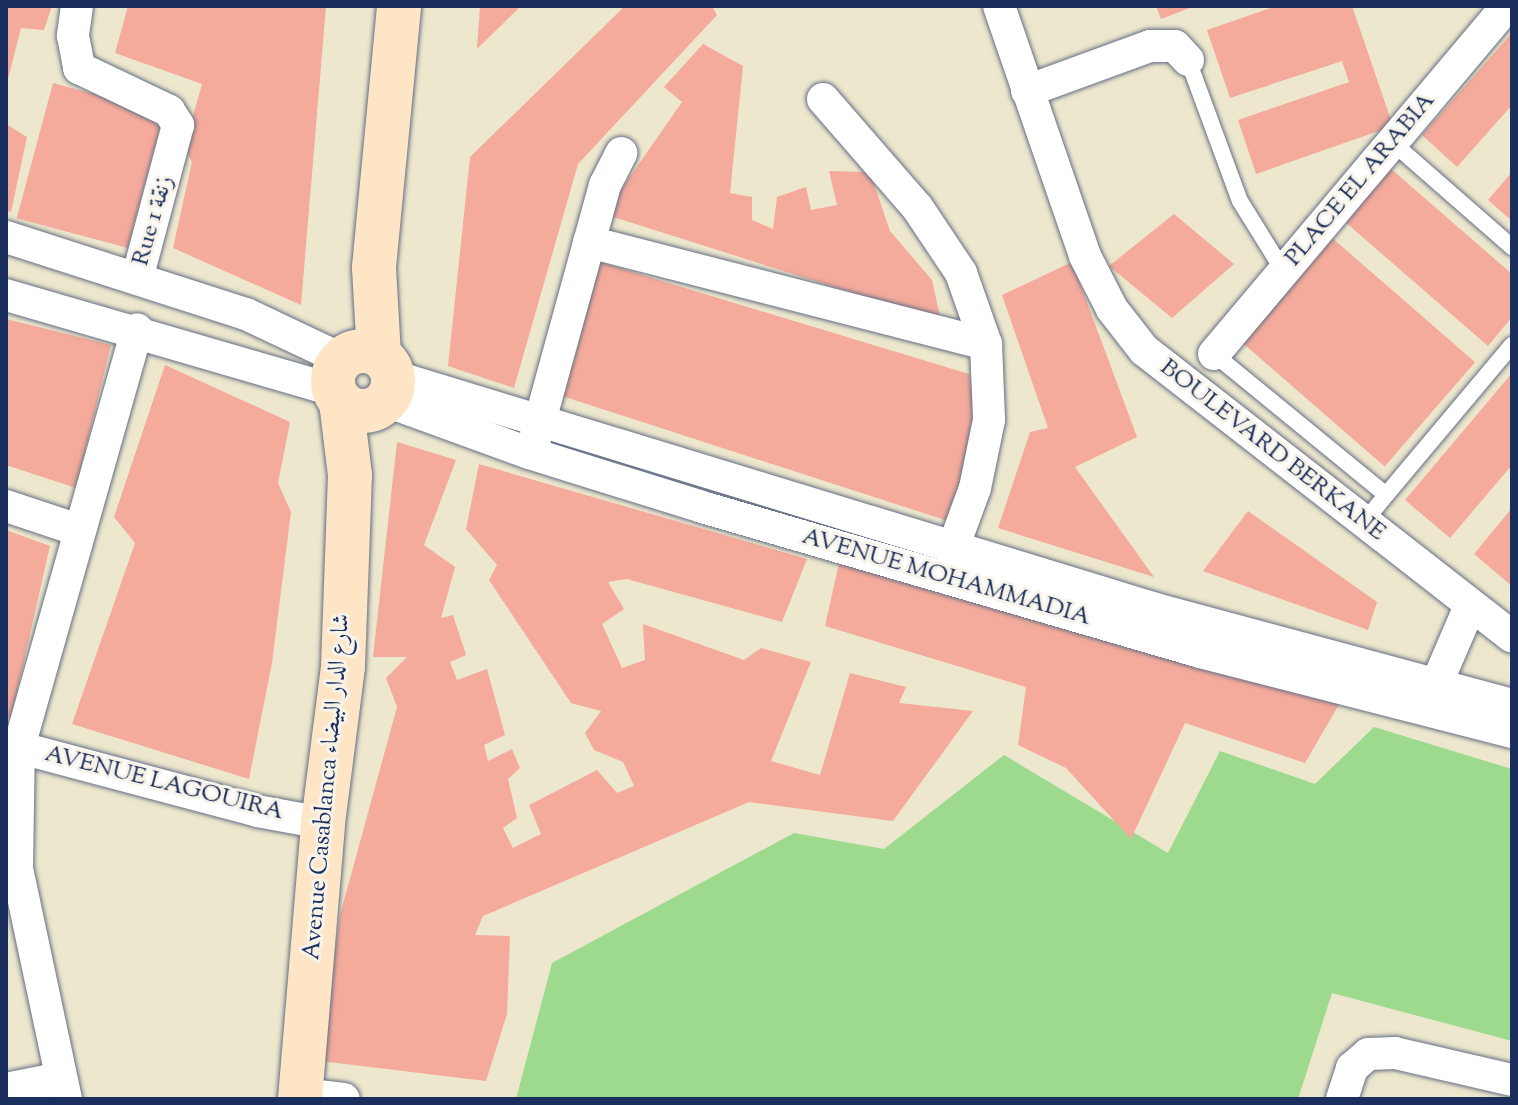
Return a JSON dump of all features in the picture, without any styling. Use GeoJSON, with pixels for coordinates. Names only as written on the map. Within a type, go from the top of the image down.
{"type":"FeatureCollection","features":[{"type":"Feature","properties":{"kind":"street","name":"Rue 1 زنقة"},"geometry":{"type":"LineString","coordinates":[[77,6],[73,36],[79,68],[174,116],[178,137],[137,279]]}},
{"type":"Feature","properties":{"kind":"street","name":"Avenue Casablanca شارع الدار البيضاء"},"geometry":{"type":"LineString","coordinates":[[300,1097],[323,823],[343,666],[350,475],[399,6]]}},
{"type":"Feature","properties":{"kind":"street","name":"BOULEVARD BERKANE"},"geometry":{"type":"LineString","coordinates":[[999,6],[1085,256],[1112,309],[1144,350],[1470,606],[1510,630]]}},
{"type":"Feature","properties":{"kind":"street","name":"PLACE EL ARABIA"},"geometry":{"type":"LineString","coordinates":[[1214,354],[1507,6]]}},
{"type":"Feature","properties":{"kind":"street"},"geometry":{"type":"LineString","coordinates":[[1027,91],[1150,46],[1175,46],[1188,60]]}},
{"type":"Feature","properties":{"kind":"street"},"geometry":{"type":"LineString","coordinates":[[823,99],[917,207],[961,273],[986,344],[989,420],[975,488],[954,564]]}},
{"type":"Feature","properties":{"kind":"street"},"geometry":{"type":"LineString","coordinates":[[529,453],[543,422],[605,185],[621,153]]}},
{"type":"Feature","properties":{"kind":"street"},"geometry":{"type":"LineString","coordinates":[[6,237],[246,314],[361,381]]}},
{"type":"Feature","properties":{"kind":"street"},"geometry":{"type":"LineString","coordinates":[[589,242],[986,344]]}},
{"type":"Feature","properties":{"kind":"street"},"geometry":{"type":"LineString","coordinates":[[6,295],[361,381]]}},
{"type":"Feature","properties":{"kind":"street"},"geometry":{"type":"LineString","coordinates":[[6,1089],[63,1088],[17,868],[12,745],[137,329]]}},
{"type":"Feature","properties":{"kind":"street","name":"AVENUE MOHAMMADIA"},"geometry":{"type":"LineString","coordinates":[[361,381],[543,422],[1200,652],[1512,732]]}},
{"type":"Feature","properties":{"kind":"street","name":"AVENUE MOHAMMADIA"},"geometry":{"type":"LineString","coordinates":[[361,381],[529,453],[1512,705]]}},
{"type":"Feature","properties":{"kind":"street"},"geometry":{"type":"LineString","coordinates":[[6,506],[78,530]]}},
{"type":"Feature","properties":{"kind":"street"},"geometry":{"type":"LineString","coordinates":[[1436,685],[1470,606]]}},
{"type":"Feature","properties":{"kind":"street","name":"AVENUE LAGOUIRA"},"geometry":{"type":"LineString","coordinates":[[12,745],[257,811],[323,823]]}},
{"type":"Feature","properties":{"kind":"street"},"geometry":{"type":"LineString","coordinates":[[1342,1099],[1352,1068],[1368,1054],[1395,1053],[1512,1080]]}},
{"type":"Feature","properties":{"kind":"street"},"geometry":{"type":"LineString","coordinates":[[300,1097],[344,1099]]}},
{"type":"Feature","properties":{"kind":"lane"},"geometry":{"type":"LineString","coordinates":[[1188,60],[1240,201],[1284,272]]}},
{"type":"Feature","properties":{"kind":"lane"},"geometry":{"type":"LineString","coordinates":[[1393,143],[1512,247]]}},
{"type":"Feature","properties":{"kind":"lane"},"geometry":{"type":"LineString","coordinates":[[1363,523],[1512,345]]}},
{"type":"Feature","properties":{"kind":"lane"},"geometry":{"type":"LineString","coordinates":[[1214,354],[1386,495]]}},
{"type":"Feature","properties":{"kind":"green space"},"geometry":{"type":"Polygon","coordinates":[[[1374,727],[1512,769],[1512,1041],[1332,993],[1298,1099],[516,1099],[552,963],[794,833],[884,849],[1004,755],[1168,853],[1220,751],[1315,784],[1374,727]]]}},
{"type":"Feature","properties":{"kind":"building"},"geometry":{"type":"Polygon","coordinates":[[[6,6],[52,6],[44,30],[21,28],[7,83],[6,6]]]}},
{"type":"Feature","properties":{"kind":"building"},"geometry":{"type":"Polygon","coordinates":[[[128,6],[326,6],[301,305],[173,248],[192,162],[184,148],[202,84],[115,53],[128,6]]]}},
{"type":"Feature","properties":{"kind":"building"},"geometry":{"type":"Polygon","coordinates":[[[480,6],[521,6],[477,49],[480,6]]]}},
{"type":"Feature","properties":{"kind":"building"},"geometry":{"type":"Polygon","coordinates":[[[625,6],[712,6],[717,15],[578,164],[514,388],[448,366],[470,157],[625,6]]]}},
{"type":"Feature","properties":{"kind":"building"},"geometry":{"type":"Polygon","coordinates":[[[1156,6],[1195,6],[1161,19],[1156,6]]]}},
{"type":"Feature","properties":{"kind":"building"},"geometry":{"type":"Polygon","coordinates":[[[1276,6],[1352,6],[1393,126],[1256,174],[1238,120],[1349,82],[1342,61],[1230,98],[1207,30],[1276,6]]]}},
{"type":"Feature","properties":{"kind":"building"},"geometry":{"type":"Polygon","coordinates":[[[1512,33],[1512,105],[1457,167],[1422,135],[1512,33]]]}},
{"type":"Feature","properties":{"kind":"building"},"geometry":{"type":"Polygon","coordinates":[[[703,44],[743,66],[730,193],[752,197],[752,220],[773,229],[777,197],[806,187],[811,210],[837,205],[829,171],[870,172],[890,231],[932,280],[941,321],[604,214],[682,102],[664,87],[703,44]]]}},
{"type":"Feature","properties":{"kind":"building"},"geometry":{"type":"Polygon","coordinates":[[[53,83],[164,113],[128,248],[17,218],[53,83]]]}},
{"type":"Feature","properties":{"kind":"building"},"geometry":{"type":"Polygon","coordinates":[[[6,124],[27,137],[11,212],[6,210],[6,124]]]}},
{"type":"Feature","properties":{"kind":"building"},"geometry":{"type":"Polygon","coordinates":[[[1390,168],[1512,274],[1512,317],[1488,346],[1344,221],[1390,168]]]}},
{"type":"Feature","properties":{"kind":"building"},"geometry":{"type":"Polygon","coordinates":[[[1512,172],[1512,221],[1488,200],[1512,172]]]}},
{"type":"Feature","properties":{"kind":"building"},"geometry":{"type":"Polygon","coordinates":[[[1174,214],[1234,264],[1172,318],[1109,266],[1174,214]]]}},
{"type":"Feature","properties":{"kind":"building"},"geometry":{"type":"Polygon","coordinates":[[[1331,237],[1475,362],[1385,466],[1240,341],[1331,237]]]}},
{"type":"Feature","properties":{"kind":"building"},"geometry":{"type":"Polygon","coordinates":[[[596,261],[969,374],[977,429],[948,521],[559,395],[596,261]]]}},
{"type":"Feature","properties":{"kind":"building"},"geometry":{"type":"Polygon","coordinates":[[[1072,262],[1137,437],[1075,467],[1154,577],[998,528],[1030,432],[1048,428],[1002,295],[1072,262]]]}},
{"type":"Feature","properties":{"kind":"building"},"geometry":{"type":"Polygon","coordinates":[[[6,319],[111,345],[76,488],[6,465],[6,319]]]}},
{"type":"Feature","properties":{"kind":"building"},"geometry":{"type":"Polygon","coordinates":[[[165,365],[290,422],[278,483],[291,512],[272,663],[249,779],[72,724],[135,543],[114,517],[165,365]]]}},
{"type":"Feature","properties":{"kind":"building"},"geometry":{"type":"Polygon","coordinates":[[[1512,373],[1512,465],[1450,538],[1405,500],[1512,373]]]}},
{"type":"Feature","properties":{"kind":"building"},"geometry":{"type":"Polygon","coordinates":[[[397,442],[456,460],[424,545],[455,567],[441,618],[453,615],[466,655],[450,662],[457,680],[487,669],[505,735],[484,745],[488,761],[512,749],[520,768],[508,779],[517,818],[503,828],[513,848],[541,834],[529,805],[597,770],[617,793],[634,786],[623,762],[594,750],[585,733],[601,711],[571,703],[489,580],[497,565],[466,529],[479,464],[807,559],[782,622],[627,579],[608,582],[624,609],[602,624],[622,668],[645,660],[643,624],[744,660],[761,648],[811,662],[771,761],[820,775],[850,673],[906,687],[899,703],[973,711],[893,821],[749,802],[483,916],[475,935],[510,936],[507,1014],[486,1081],[320,1061],[340,915],[397,707],[386,678],[407,657],[373,657],[397,442]]]}},
{"type":"Feature","properties":{"kind":"building"},"geometry":{"type":"Polygon","coordinates":[[[1512,508],[1512,586],[1474,554],[1512,508]]]}},
{"type":"Feature","properties":{"kind":"building"},"geometry":{"type":"Polygon","coordinates":[[[1248,511],[1377,602],[1368,630],[1203,571],[1248,511]]]}},
{"type":"Feature","properties":{"kind":"building"},"geometry":{"type":"Polygon","coordinates":[[[6,530],[50,546],[11,718],[6,716],[6,530]]]}},
{"type":"Feature","properties":{"kind":"building"},"geometry":{"type":"Polygon","coordinates":[[[840,559],[1341,701],[1305,763],[1185,723],[1131,839],[1066,768],[1018,745],[1026,687],[825,626],[840,559]]]}}]}
